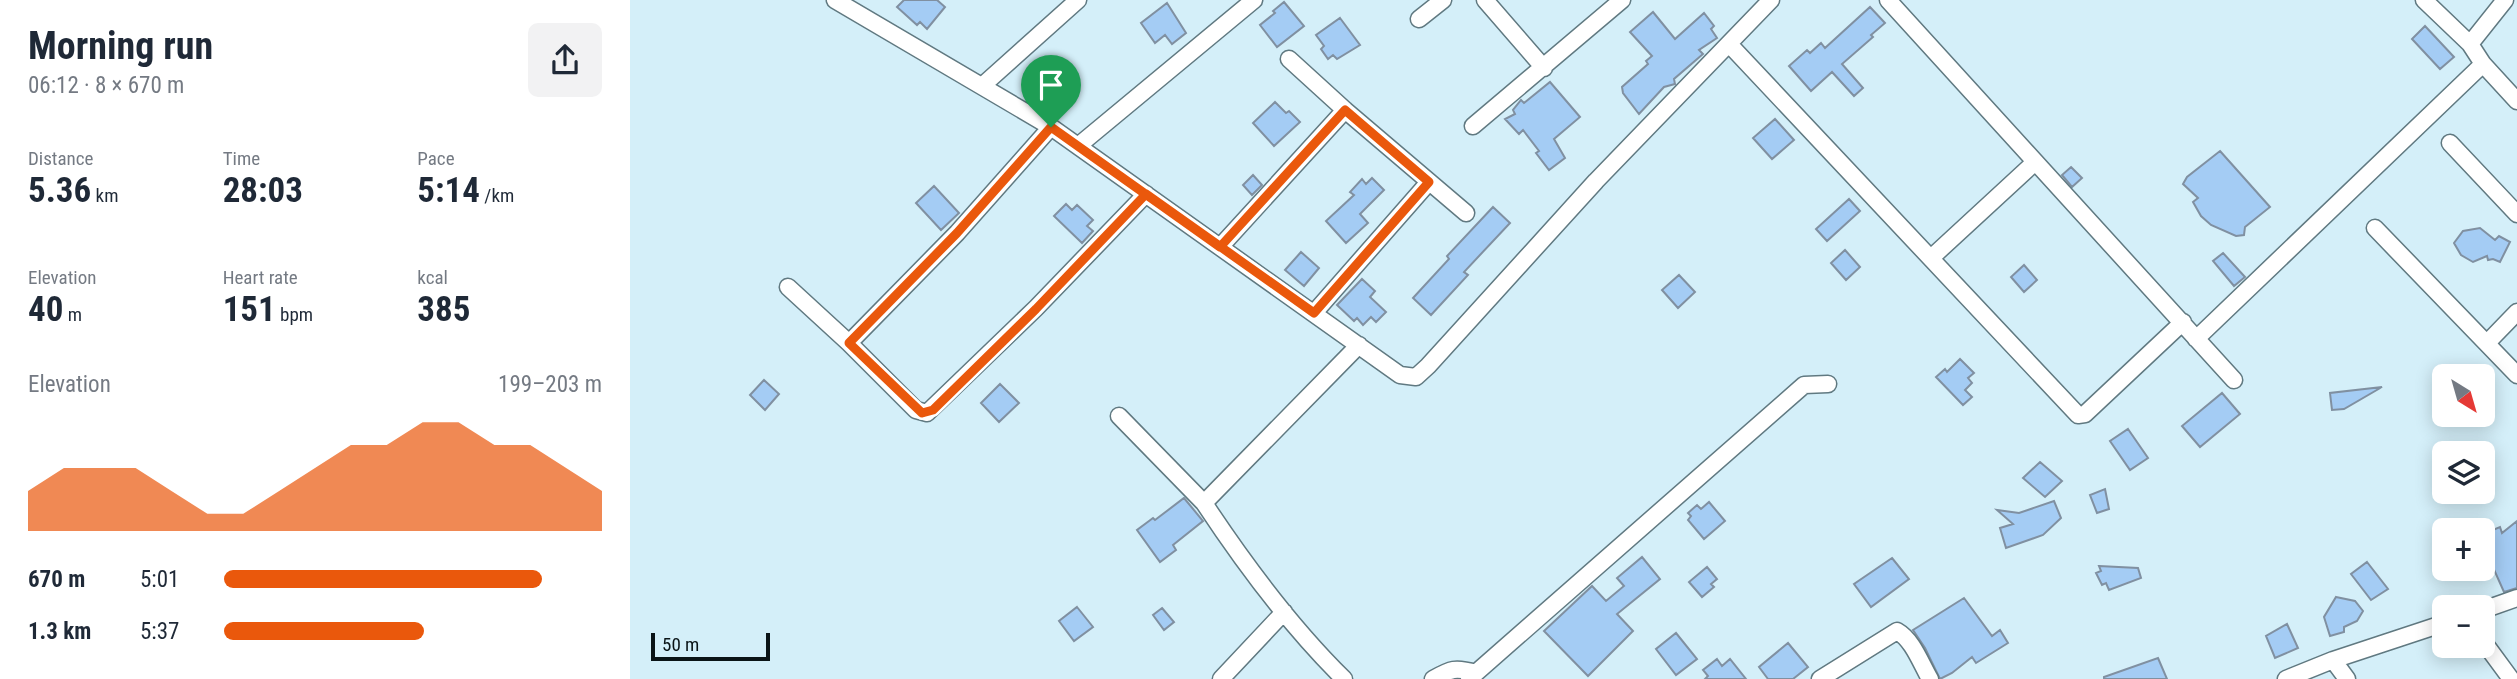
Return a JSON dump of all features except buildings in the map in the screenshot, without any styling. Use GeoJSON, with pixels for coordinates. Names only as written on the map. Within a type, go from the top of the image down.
{"type":"FeatureCollection","features":[{"type":"Feature","properties":{"kind":"street"},"geometry":{"type":"LineString","coordinates":[[835,0],[854,4],[1051,127],[1400,375],[1416,377],[1596,181],[1771,0]]}},
{"type":"Feature","properties":{"kind":"street"},"geometry":{"type":"LineString","coordinates":[[982,86],[1078,0]]}},
{"type":"Feature","properties":{"kind":"street"},"geometry":{"type":"LineString","coordinates":[[1078,146],[1254,0]]}},
{"type":"Feature","properties":{"kind":"street"},"geometry":{"type":"LineString","coordinates":[[1419,19],[1443,0]]}},
{"type":"Feature","properties":{"kind":"street"},"geometry":{"type":"LineString","coordinates":[[1485,0],[1544,68]]}},
{"type":"Feature","properties":{"kind":"street"},"geometry":{"type":"LineString","coordinates":[[1473,126],[1622,0]]}},
{"type":"Feature","properties":{"kind":"street"},"geometry":{"type":"LineString","coordinates":[[1888,0],[2234,380]]}},
{"type":"Feature","properties":{"kind":"street"},"geometry":{"type":"LineString","coordinates":[[2424,0],[2470,44],[2483,64],[2517,101]]}},
{"type":"Feature","properties":{"kind":"street"},"geometry":{"type":"LineString","coordinates":[[2470,44],[2505,0]]}},
{"type":"Feature","properties":{"kind":"street"},"geometry":{"type":"LineString","coordinates":[[1729,44],[2078,415],[2085,414],[2183,322]]}},
{"type":"Feature","properties":{"kind":"street"},"geometry":{"type":"LineString","coordinates":[[1289,59],[1466,213]]}},
{"type":"Feature","properties":{"kind":"street"},"geometry":{"type":"LineString","coordinates":[[2196,339],[2483,64]]}},
{"type":"Feature","properties":{"kind":"street"},"geometry":{"type":"LineString","coordinates":[[1220,247],[1345,110]]}},
{"type":"Feature","properties":{"kind":"street"},"geometry":{"type":"LineString","coordinates":[[849,343],[957,233],[1051,127]]}},
{"type":"Feature","properties":{"kind":"street"},"geometry":{"type":"LineString","coordinates":[[2450,142],[2517,214]]}},
{"type":"Feature","properties":{"kind":"street"},"geometry":{"type":"LineString","coordinates":[[1931,258],[2034,163]]}},
{"type":"Feature","properties":{"kind":"street"},"geometry":{"type":"LineString","coordinates":[[1314,313],[1429,182]]}},
{"type":"Feature","properties":{"kind":"street"},"geometry":{"type":"LineString","coordinates":[[788,287],[916,410],[928,413],[1036,309],[1146,194]]}},
{"type":"Feature","properties":{"kind":"street"},"geometry":{"type":"LineString","coordinates":[[2375,228],[2517,375]]}},
{"type":"Feature","properties":{"kind":"street"},"geometry":{"type":"LineString","coordinates":[[2487,343],[2517,312]]}},
{"type":"Feature","properties":{"kind":"street"},"geometry":{"type":"LineString","coordinates":[[1204,503],[1359,345]]}},
{"type":"Feature","properties":{"kind":"street"},"geometry":{"type":"LineString","coordinates":[[1433,679],[1459,668],[1472,676],[1804,385],[1828,384]]}},
{"type":"Feature","properties":{"kind":"street"},"geometry":{"type":"LineString","coordinates":[[1119,416],[1204,503],[1229,541],[1284,612],[1343,679]]}},
{"type":"Feature","properties":{"kind":"street"},"geometry":{"type":"LineString","coordinates":[[2495,606],[2517,598]]}},
{"type":"Feature","properties":{"kind":"street"},"geometry":{"type":"LineString","coordinates":[[1221,679],[1284,612]]}},
{"type":"Feature","properties":{"kind":"street"},"geometry":{"type":"LineString","coordinates":[[2286,679],[2333,660],[2432,627]]}},
{"type":"Feature","properties":{"kind":"street"},"geometry":{"type":"LineString","coordinates":[[1820,679],[1897,631],[1909,643],[1930,679]]}},
{"type":"Feature","properties":{"kind":"street"},"geometry":{"type":"LineString","coordinates":[[2495,657],[2511,679]]}},
{"type":"Feature","properties":{"kind":"street"},"geometry":{"type":"LineString","coordinates":[[2333,660],[2347,679]]}},
{"type":"Feature","properties":{"kind":"route"},"geometry":{"type":"LineString","coordinates":[[1051,127],[957,233],[849,343],[922,413],[933,410],[1036,309],[1146,194],[1220,247],[1262,277],[1314,313],[1429,182],[1345,110],[1220,247],[1146,194],[1051,127]]}}]}
